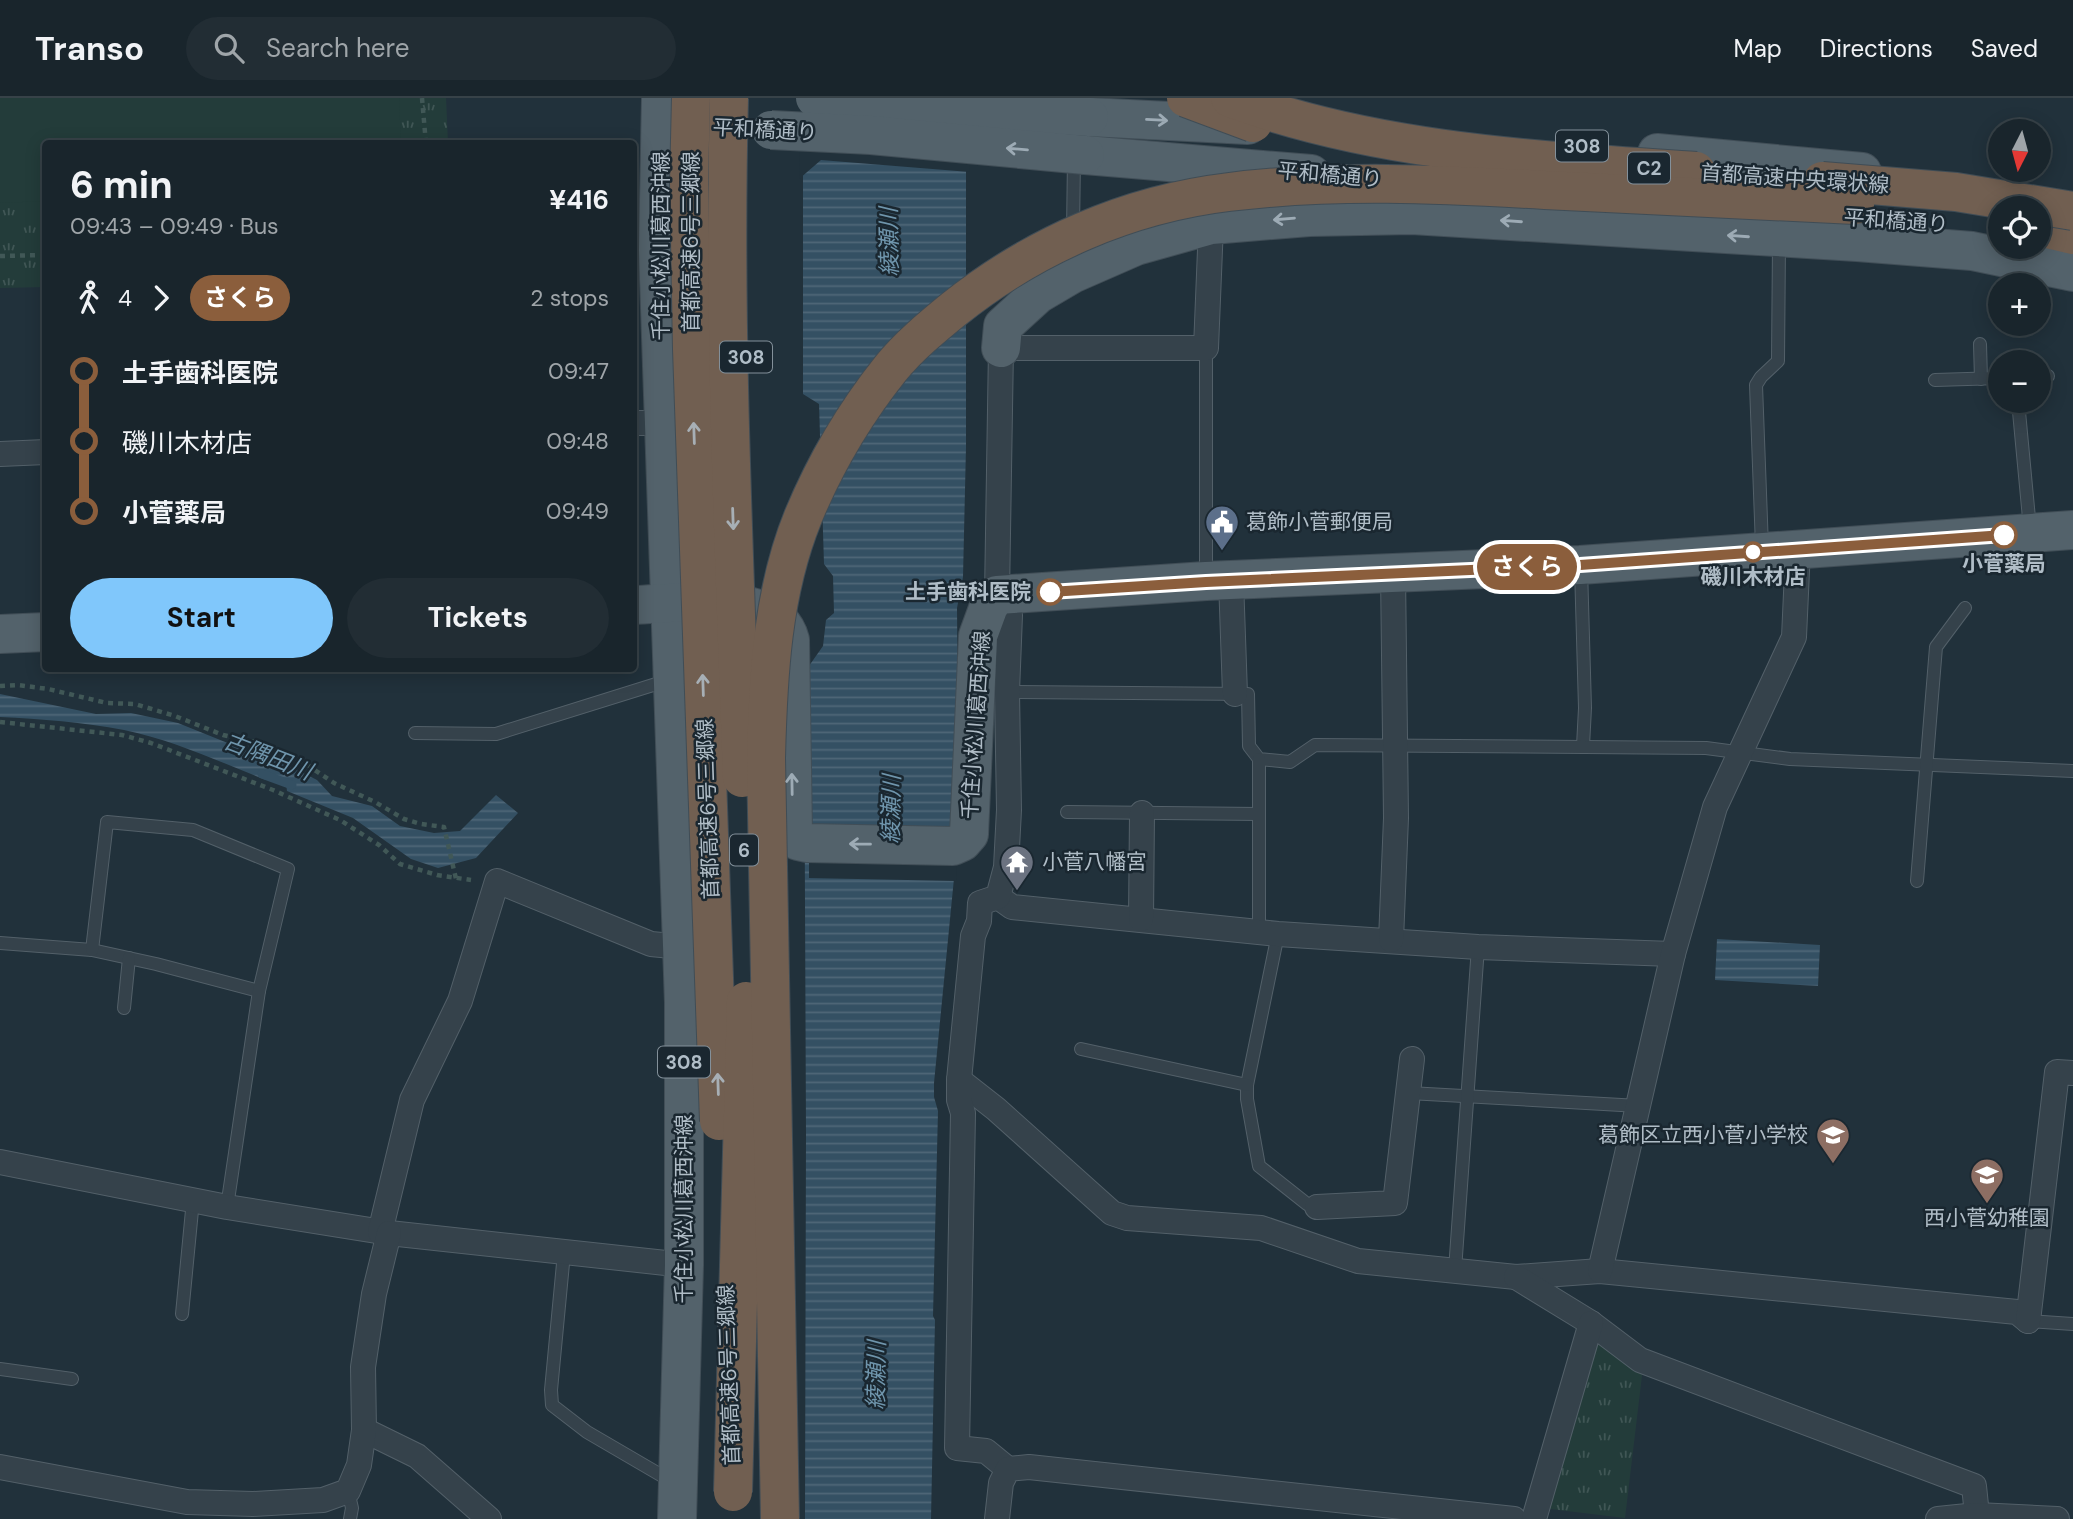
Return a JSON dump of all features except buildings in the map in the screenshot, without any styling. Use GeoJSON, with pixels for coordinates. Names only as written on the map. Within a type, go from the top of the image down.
{"type":"FeatureCollection","features":[{"type":"Feature","properties":{"kind":"highway","name":"首都高速6号三郷線"},"geometry":{"type":"LineString","coordinates":[[691,98],[689,183],[692,349],[734,1506]]}},
{"type":"Feature","properties":{"kind":"highway","name":"首都高速中央環状線"},"geometry":{"type":"LineString","coordinates":[[1186,98],[1251,123],[1302,138],[1452,168],[1528,178],[1855,205],[1988,220]]}},
{"type":"Feature","properties":{"kind":"highway","name":"首都高速中央環状線"},"geometry":{"type":"LineString","coordinates":[[1230,98],[1304,123],[1453,151],[1956,192],[2073,211]]}},
{"type":"Feature","properties":{"kind":"highway","name":"首都高速6号三郷線"},"geometry":{"type":"LineString","coordinates":[[747,114],[728,348],[767,1519]]}},
{"type":"Feature","properties":{"kind":"highway"},"geometry":{"type":"LineString","coordinates":[[734,1506],[754,688],[761,628],[771,571],[789,515],[817,455],[847,404],[885,354],[929,311],[975,276],[1028,242],[1089,215],[1149,195],[1207,183],[1305,170],[1452,164],[1775,177]]}},
{"type":"Feature","properties":{"kind":"highway"},"geometry":{"type":"LineString","coordinates":[[780,1519],[766,758],[774,631],[784,580],[802,519],[829,461],[852,422],[893,366],[935,324],[984,285],[1037,253],[1093,227],[1155,205],[1226,192],[1299,185],[1411,183],[1855,205]]}},
{"type":"Feature","properties":{"kind":"highway"},"geometry":{"type":"LineString","coordinates":[[2051,230],[2073,235]]}},
{"type":"Feature","properties":{"kind":"main road","name":"平和橋通り"},"geometry":{"type":"LineString","coordinates":[[815,98],[1988,230]]}},
{"type":"Feature","properties":{"kind":"main road","name":"平和橋通り"},"geometry":{"type":"LineString","coordinates":[[661,112],[747,114],[871,135],[1080,127],[1468,136],[1959,181],[2073,203]]}},
{"type":"Feature","properties":{"kind":"main road","name":"千住小松川葛西沖線"},"geometry":{"type":"LineString","coordinates":[[661,112],[652,605],[672,679],[684,1003],[684,1265],[678,1502]]}},
{"type":"Feature","properties":{"kind":"main road","name":"千住小松川葛西沖線"},"geometry":{"type":"LineString","coordinates":[[652,605],[746,384],[747,114]]}},
{"type":"Feature","properties":{"kind":"main road"},"geometry":{"type":"LineString","coordinates":[[1001,348],[1003,326],[1072,261],[1211,225],[1308,217],[1412,215],[1857,242],[1972,251],[2073,272]]}},
{"type":"Feature","properties":{"kind":"main road"},"geometry":{"type":"LineString","coordinates":[[2051,242],[2073,247]]}},
{"type":"Feature","properties":{"kind":"main road"},"geometry":{"type":"LineString","coordinates":[[998,595],[1219,581],[1580,565],[2073,530]]}},
{"type":"Feature","properties":{"kind":"main road","name":"千住小松川葛西沖線"},"geometry":{"type":"LineString","coordinates":[[652,605],[738,602],[771,613],[787,627],[790,640],[793,832],[797,841],[953,846],[962,842],[969,834],[978,636],[983,618],[998,595]]}},
{"type":"Feature","properties":{"kind":"main road"},"geometry":{"type":"LineString","coordinates":[[0,634],[42,632]]}},
{"type":"Feature","properties":{"kind":"street"},"geometry":{"type":"LineString","coordinates":[[998,897],[1006,867],[1009,810],[1007,692],[1010,615],[998,595],[1001,348],[1206,348],[1211,225]]}},
{"type":"Feature","properties":{"kind":"street"},"geometry":{"type":"LineString","coordinates":[[0,454],[42,452]]}},
{"type":"Feature","properties":{"kind":"street"},"geometry":{"type":"LineString","coordinates":[[1600,1271],[1673,954],[1715,807],[1794,637],[1780,550]]}},
{"type":"Feature","properties":{"kind":"street"},"geometry":{"type":"LineString","coordinates":[[1391,940],[1396,818],[1392,573]]}},
{"type":"Feature","properties":{"kind":"street"},"geometry":{"type":"LineString","coordinates":[[1219,581],[1235,694]]}},
{"type":"Feature","properties":{"kind":"street"},"geometry":{"type":"LineString","coordinates":[[1141,919],[1142,813]]}},
{"type":"Feature","properties":{"kind":"street"},"geometry":{"type":"LineString","coordinates":[[0,1467],[250,1512],[323,1500],[348,1491],[359,1465],[364,1430],[363,1367],[384,1233],[412,1100],[460,1001],[497,881],[651,944],[682,947]]}},
{"type":"Feature","properties":{"kind":"street"},"geometry":{"type":"LineString","coordinates":[[998,897],[1012,907],[1269,933],[1478,947],[1673,954]]}},
{"type":"Feature","properties":{"kind":"street"},"geometry":{"type":"LineString","coordinates":[[998,897],[981,903],[979,921],[973,936],[959,1080],[959,1100],[963,1113],[957,1448],[986,1451],[1008,1469],[1029,1467],[1358,1511],[1514,1519]]}},
{"type":"Feature","properties":{"kind":"street"},"geometry":{"type":"LineString","coordinates":[[1317,1245],[1312,1206],[1395,1203],[1412,1059]]}},
{"type":"Feature","properties":{"kind":"street"},"geometry":{"type":"LineString","coordinates":[[2028,1321],[2057,1072],[2073,1073]]}},
{"type":"Feature","properties":{"kind":"street"},"geometry":{"type":"LineString","coordinates":[[959,1080],[996,1109],[1112,1213],[1127,1218],[1261,1228],[1358,1261],[1455,1269],[1516,1278],[1600,1271],[2017,1312],[2028,1321]]}},
{"type":"Feature","properties":{"kind":"street"},"geometry":{"type":"LineString","coordinates":[[0,1162],[193,1200],[384,1233],[684,1265]]}},
{"type":"Feature","properties":{"kind":"street"},"geometry":{"type":"LineString","coordinates":[[1516,1278],[1591,1323],[1640,1360],[1975,1486],[1977,1515]]}},
{"type":"Feature","properties":{"kind":"street"},"geometry":{"type":"LineString","coordinates":[[1534,1519],[1591,1323]]}},
{"type":"Feature","properties":{"kind":"street"},"geometry":{"type":"LineString","coordinates":[[364,1430],[417,1456],[489,1519]]}},
{"type":"Feature","properties":{"kind":"street"},"geometry":{"type":"LineString","coordinates":[[997,1519],[1001,1483],[1008,1469]]}},
{"type":"Feature","properties":{"kind":"street"},"geometry":{"type":"LineString","coordinates":[[1938,1519],[1977,1515],[2042,1518]]}},
{"type":"Feature","properties":{"kind":"lane"},"geometry":{"type":"LineString","coordinates":[[1072,261],[1080,127]]}},
{"type":"Feature","properties":{"kind":"lane"},"geometry":{"type":"LineString","coordinates":[[1779,239],[1778,361],[1760,377],[1756,385],[1780,550]]}},
{"type":"Feature","properties":{"kind":"lane"},"geometry":{"type":"LineString","coordinates":[[1980,344],[1981,379]]}},
{"type":"Feature","properties":{"kind":"lane"},"geometry":{"type":"LineString","coordinates":[[1206,348],[1219,581]]}},
{"type":"Feature","properties":{"kind":"lane"},"geometry":{"type":"LineString","coordinates":[[1935,380],[1988,379]]}},
{"type":"Feature","properties":{"kind":"lane"},"geometry":{"type":"LineString","coordinates":[[2019,413],[2030,533]]}},
{"type":"Feature","properties":{"kind":"lane"},"geometry":{"type":"LineString","coordinates":[[1580,565],[1585,708],[1583,746]]}},
{"type":"Feature","properties":{"kind":"lane"},"geometry":{"type":"LineString","coordinates":[[1917,881],[1936,647],[1965,608]]}},
{"type":"Feature","properties":{"kind":"lane"},"geometry":{"type":"LineString","coordinates":[[415,733],[495,734],[672,679]]}},
{"type":"Feature","properties":{"kind":"lane"},"geometry":{"type":"LineString","coordinates":[[1007,692],[1248,694],[1250,746],[1259,759],[1259,814],[1269,933],[1247,1099],[1259,1166],[1312,1206]]}},
{"type":"Feature","properties":{"kind":"lane"},"geometry":{"type":"LineString","coordinates":[[1259,759],[1290,762],[1315,745],[1583,746],[1706,748],[1790,759],[2073,771]]}},
{"type":"Feature","properties":{"kind":"lane"},"geometry":{"type":"LineString","coordinates":[[1066,812],[1259,814]]}},
{"type":"Feature","properties":{"kind":"lane"},"geometry":{"type":"LineString","coordinates":[[92,950],[107,822],[193,830],[288,869],[259,991],[227,1206]]}},
{"type":"Feature","properties":{"kind":"lane"},"geometry":{"type":"LineString","coordinates":[[0,943],[92,950],[259,991]]}},
{"type":"Feature","properties":{"kind":"lane"},"geometry":{"type":"LineString","coordinates":[[1455,1269],[1478,947]]}},
{"type":"Feature","properties":{"kind":"lane"},"geometry":{"type":"LineString","coordinates":[[124,1007],[129,958]]}},
{"type":"Feature","properties":{"kind":"lane"},"geometry":{"type":"LineString","coordinates":[[1081,1049],[1247,1084]]}},
{"type":"Feature","properties":{"kind":"lane"},"geometry":{"type":"LineString","coordinates":[[1409,1093],[1639,1107]]}},
{"type":"Feature","properties":{"kind":"lane"},"geometry":{"type":"LineString","coordinates":[[182,1314],[193,1200]]}},
{"type":"Feature","properties":{"kind":"lane"},"geometry":{"type":"LineString","coordinates":[[564,1253],[551,1390],[552,1405],[678,1502]]}},
{"type":"Feature","properties":{"kind":"lane"},"geometry":{"type":"LineString","coordinates":[[2028,1321],[2073,1324]]}},
{"type":"Feature","properties":{"kind":"lane"},"geometry":{"type":"LineString","coordinates":[[0,1369],[72,1379]]}},
{"type":"Feature","properties":{"kind":"lane"},"geometry":{"type":"LineString","coordinates":[[348,1491],[352,1508],[349,1519]]}},
{"type":"Feature","properties":{"kind":"path"},"geometry":{"type":"LineString","coordinates":[[422,98],[426,140]]}},
{"type":"Feature","properties":{"kind":"path"},"geometry":{"type":"LineString","coordinates":[[0,256],[42,255]]}},
{"type":"Feature","properties":{"kind":"path"},"geometry":{"type":"LineString","coordinates":[[0,686],[18,685],[62,691],[76,697],[107,703],[135,704],[199,724],[223,735],[260,743],[300,760],[334,783],[376,802],[404,819],[444,827],[456,879]]}},
{"type":"Feature","properties":{"kind":"path"},"geometry":{"type":"LineString","coordinates":[[0,723],[35,724],[122,735],[151,743],[273,790],[341,820],[379,845],[400,864],[456,879],[497,881]]}},
{"type":"Feature","properties":{"kind":"green space"},"geometry":{"type":"Polygon","coordinates":[[[0,98],[446,98],[448,140],[42,140],[42,287],[0,288],[0,98]]]}},
{"type":"Feature","properties":{"kind":"green space"},"geometry":{"type":"Polygon","coordinates":[[[0,98],[399,98],[401,140],[42,140],[42,201],[0,203],[0,98]]]}},
{"type":"Feature","properties":{"kind":"green space"},"geometry":{"type":"Polygon","coordinates":[[[1597,1342],[1643,1367],[1625,1518],[1542,1508],[1597,1342]]]}},
{"type":"Feature","properties":{"kind":"water","name":"綾瀬川"},"geometry":{"type":"Polygon","coordinates":[[[803,98],[966,98],[966,447],[963,577],[957,608],[959,827],[934,1083],[938,1111],[931,1519],[805,1519],[804,673],[823,646],[826,620],[834,613],[833,576],[824,564],[819,404],[803,394],[803,98]]]}},
{"type":"Feature","properties":{"kind":"water"},"geometry":{"type":"Polygon","coordinates":[[[0,694],[96,714],[131,713],[178,723],[255,754],[270,756],[317,780],[332,796],[372,806],[400,826],[434,833],[460,831],[496,795],[518,813],[476,858],[438,868],[411,859],[353,818],[287,791],[286,783],[273,778],[266,780],[178,745],[142,734],[62,721],[0,717],[0,694]]]}},
{"type":"Feature","properties":{"kind":"water"},"geometry":{"type":"Polygon","coordinates":[[[1717,939],[1820,945],[1818,986],[1715,980],[1717,939]]]}},
{"type":"Feature","properties":{"kind":"pier"},"geometry":{"type":"Polygon","coordinates":[[[800,98],[969,98],[970,172],[821,160],[799,179],[800,98]]]}},
{"type":"Feature","properties":{"kind":"pier"},"geometry":{"type":"Polygon","coordinates":[[[956,823],[957,881],[809,878],[809,830],[949,831],[956,823]]]}},
{"type":"Feature","properties":{"kind":"waterway","name":"古隅田川"},"geometry":{"type":"LineString","coordinates":[[262,774],[292,785]]}},
{"type":"Feature","properties":{"kind":"bus line","name":"さくら"},"geometry":{"type":"LineString","coordinates":[[1050,592],[1580,565],[2004,535]]}},
{"type":"Feature","properties":{"kind":"place","name":"小菅薬局"},"geometry":{"type":"Point","coordinates":[2004,535]}},
{"type":"Feature","properties":{"kind":"place","name":"葛飾小菅郵便局"},"geometry":{"type":"Point","coordinates":[1222,552]}},
{"type":"Feature","properties":{"kind":"place","name":"磯川木材店"},"geometry":{"type":"Point","coordinates":[1753,552]}},
{"type":"Feature","properties":{"kind":"place","name":"土手歯科医院"},"geometry":{"type":"Point","coordinates":[1050,592]}},
{"type":"Feature","properties":{"kind":"place","name":"小菅八幡宮"},"geometry":{"type":"Point","coordinates":[1017,892]}},
{"type":"Feature","properties":{"kind":"place","name":"葛飾区立西小菅小学校"},"geometry":{"type":"Point","coordinates":[1833,1165]}},
{"type":"Feature","properties":{"kind":"place","name":"西小菅幼稚園"},"geometry":{"type":"Point","coordinates":[1987,1205]}}]}
